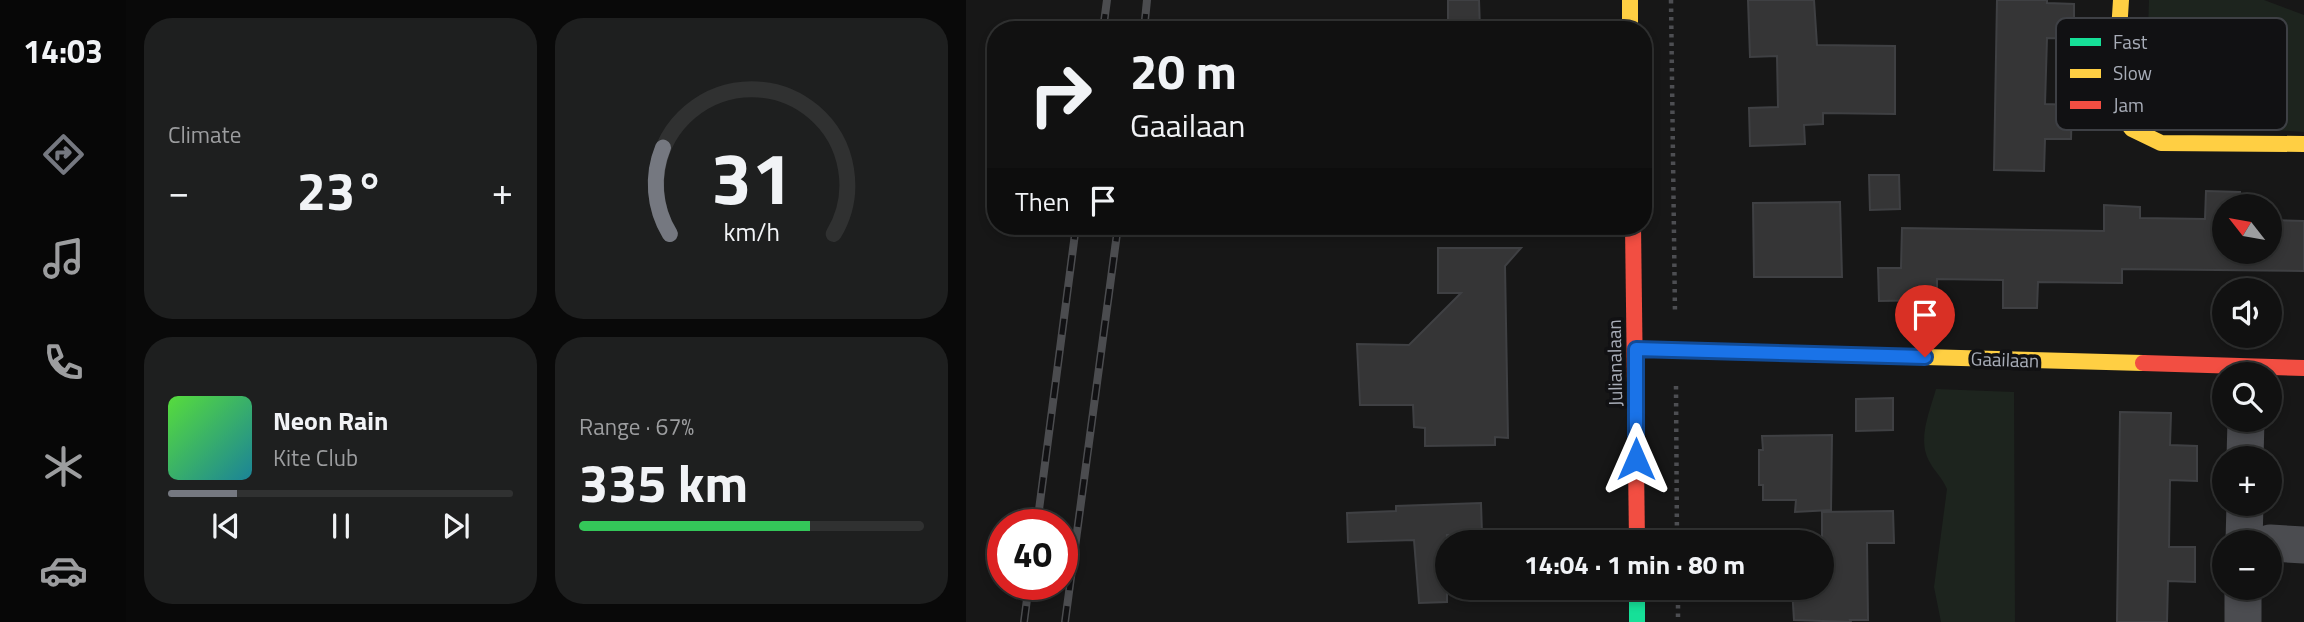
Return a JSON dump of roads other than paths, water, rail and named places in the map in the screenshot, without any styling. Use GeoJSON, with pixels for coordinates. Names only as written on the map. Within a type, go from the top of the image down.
{"type":"FeatureCollection","features":[{"type":"Feature","properties":{"kind":"street"},"geometry":{"type":"LineString","coordinates":[[1630,0],[1630,21]]}},
{"type":"Feature","properties":{"kind":"street"},"geometry":{"type":"LineString","coordinates":[[2120,18],[2121,0]]}},
{"type":"Feature","properties":{"kind":"street"},"geometry":{"type":"LineString","coordinates":[[2134,130],[2140,136],[2161,143],[2304,144]]}},
{"type":"Feature","properties":{"kind":"street","name":"Julianalaan"},"geometry":{"type":"LineString","coordinates":[[1633,235],[1637,530]]}},
{"type":"Feature","properties":{"kind":"street","name":"Gaailaan"},"geometry":{"type":"LineString","coordinates":[[1636,349],[2212,369]]}},
{"type":"Feature","properties":{"kind":"street","name":"Gaailaan"},"geometry":{"type":"LineString","coordinates":[[2282,369],[2304,368]]}},
{"type":"Feature","properties":{"kind":"street"},"geometry":{"type":"LineString","coordinates":[[2282,544],[2304,545]]}},
{"type":"Feature","properties":{"kind":"street"},"geometry":{"type":"LineString","coordinates":[[1637,600],[1637,622]]}},
{"type":"Feature","properties":{"kind":"street"},"geometry":{"type":"LineString","coordinates":[[2243,622],[2244,600]]}},
{"type":"Feature","properties":{"kind":"railway"},"geometry":{"type":"LineString","coordinates":[[1104,21],[1107,0]]}},
{"type":"Feature","properties":{"kind":"railway"},"geometry":{"type":"LineString","coordinates":[[1145,21],[1147,0]]}},
{"type":"Feature","properties":{"kind":"railway"},"geometry":{"type":"LineString","coordinates":[[1039,509],[1075,235]]}},
{"type":"Feature","properties":{"kind":"railway"},"geometry":{"type":"LineString","coordinates":[[1065,622],[1117,235]]}},
{"type":"Feature","properties":{"kind":"railway"},"geometry":{"type":"LineString","coordinates":[[1024,622],[1027,600]]}}]}
